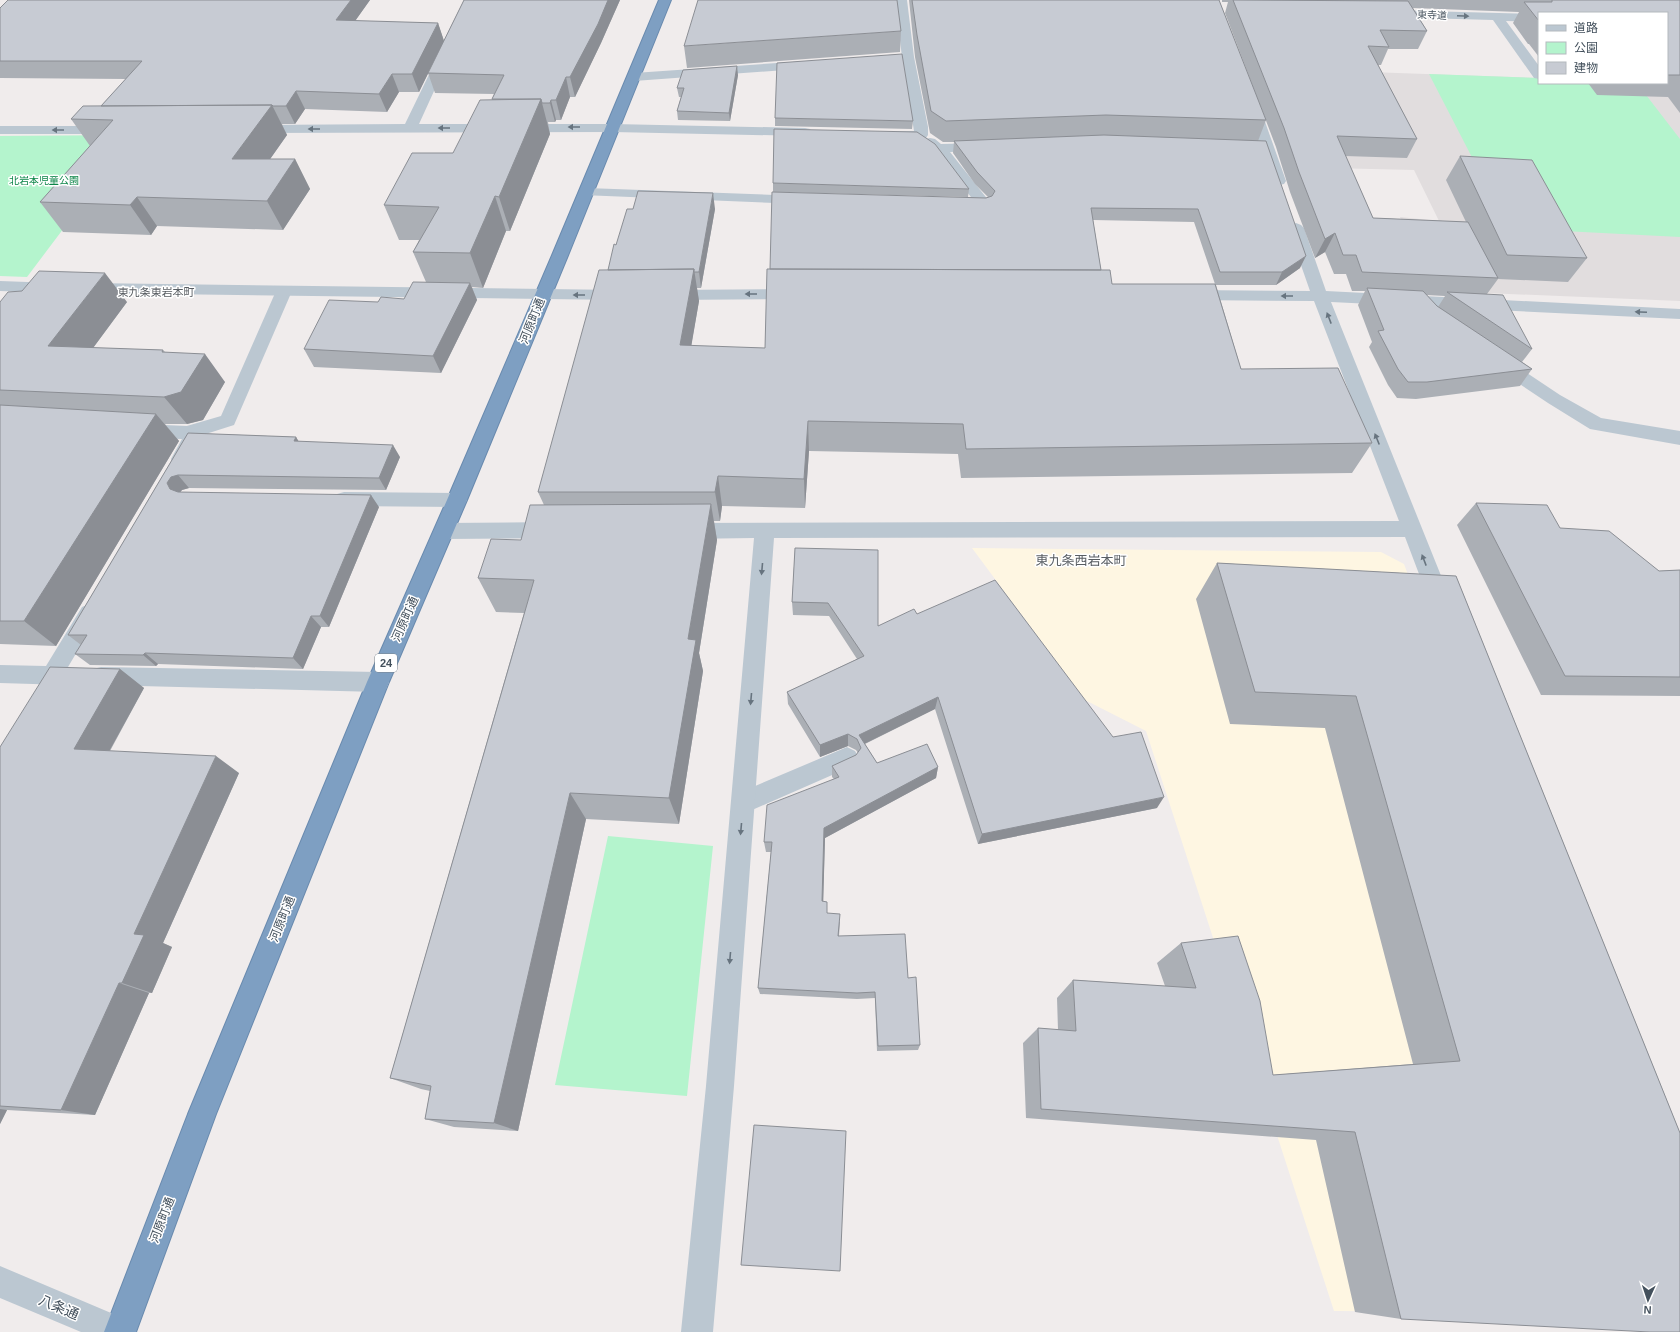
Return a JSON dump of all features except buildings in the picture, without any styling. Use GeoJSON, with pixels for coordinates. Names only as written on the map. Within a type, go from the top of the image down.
{"type":"FeatureCollection","features":[{"type":"Feature","properties":{"kind":"highway","name":"河原町通"},"geometry":{"type":"LineString","coordinates":[[119,1332],[202,1114],[378,682],[444,531],[587,192],[665,0]]}},
{"type":"Feature","properties":{"kind":"street"},"geometry":{"type":"LineString","coordinates":[[901,0],[908,57],[921,127],[921,135]]}},
{"type":"Feature","properties":{"kind":"street","name":"東寺道"},"geometry":{"type":"LineString","coordinates":[[1379,14],[1538,18]]}},
{"type":"Feature","properties":{"kind":"street"},"geometry":{"type":"LineString","coordinates":[[1497,17],[1538,74]]}},
{"type":"Feature","properties":{"kind":"street"},"geometry":{"type":"LineString","coordinates":[[410,129],[450,43]]}},
{"type":"Feature","properties":{"kind":"street"},"geometry":{"type":"LineString","coordinates":[[894,58],[908,57]]}},
{"type":"Feature","properties":{"kind":"street"},"geometry":{"type":"LineString","coordinates":[[634,77],[816,64]]}},
{"type":"Feature","properties":{"kind":"street"},"geometry":{"type":"LineString","coordinates":[[1243,82],[1260,148],[1287,203],[1320,296],[1447,619]]}},
{"type":"Feature","properties":{"kind":"street"},"geometry":{"type":"LineString","coordinates":[[242,129],[613,128],[819,133]]}},
{"type":"Feature","properties":{"kind":"street"},"geometry":{"type":"LineString","coordinates":[[0,130],[122,130]]}},
{"type":"Feature","properties":{"kind":"street"},"geometry":{"type":"LineString","coordinates":[[881,134],[921,135],[940,148],[969,188],[984,204],[968,204]]}},
{"type":"Feature","properties":{"kind":"street"},"geometry":{"type":"LineString","coordinates":[[940,148],[993,146]]}},
{"type":"Feature","properties":{"kind":"street"},"geometry":{"type":"LineString","coordinates":[[587,192],[811,200]]}},
{"type":"Feature","properties":{"kind":"street"},"geometry":{"type":"LineString","coordinates":[[0,286],[542,296],[810,294]]}},
{"type":"Feature","properties":{"kind":"street"},"geometry":{"type":"LineString","coordinates":[[34,306],[49,288]]}},
{"type":"Feature","properties":{"kind":"street"},"geometry":{"type":"LineString","coordinates":[[124,430],[187,433],[228,420],[284,291]]}},
{"type":"Feature","properties":{"kind":"street"},"geometry":{"type":"LineString","coordinates":[[1178,295],[1320,296],[1680,314]]}},
{"type":"Feature","properties":{"kind":"street"},"geometry":{"type":"LineString","coordinates":[[1416,300],[1433,316]]}},
{"type":"Feature","properties":{"kind":"street"},"geometry":{"type":"LineString","coordinates":[[1484,351],[1554,399],[1596,424],[1680,438]]}},
{"type":"Feature","properties":{"kind":"street"},"geometry":{"type":"LineString","coordinates":[[172,472],[192,439],[187,433]]}},
{"type":"Feature","properties":{"kind":"street"},"geometry":{"type":"LineString","coordinates":[[323,498],[457,500]]}},
{"type":"Feature","properties":{"kind":"street"},"geometry":{"type":"LineString","coordinates":[[664,530],[1412,529]]}},
{"type":"Feature","properties":{"kind":"street"},"geometry":{"type":"LineString","coordinates":[[444,531],[570,530]]}},
{"type":"Feature","properties":{"kind":"street"},"geometry":{"type":"LineString","coordinates":[[697,1332],[720,1086],[765,531]]}},
{"type":"Feature","properties":{"kind":"street"},"geometry":{"type":"LineString","coordinates":[[52,675],[100,594]]}},
{"type":"Feature","properties":{"kind":"street"},"geometry":{"type":"LineString","coordinates":[[0,674],[378,682]]}},
{"type":"Feature","properties":{"kind":"street"},"geometry":{"type":"LineString","coordinates":[[743,803],[847,758]]}},
{"type":"Feature","properties":{"kind":"street","name":"八条通"},"geometry":{"type":"LineString","coordinates":[[0,1282],[119,1332]]}},
{"type":"Feature","properties":{"kind":"shaded area"},"geometry":{"type":"Polygon","coordinates":[[[1369,72],[1538,78],[1538,84],[1668,84],[1668,82],[1680,82],[1680,301],[1438,291],[1428,285],[1400,217],[1439,221],[1414,170],[1287,167],[1281,151],[1369,72]]]}},
{"type":"Feature","properties":{"kind":"shaded area"},"geometry":{"type":"Polygon","coordinates":[[[972,548],[1381,552],[1404,564],[1680,1313],[1334,1311],[1146,731],[1085,700],[972,548]]]}},
{"type":"Feature","properties":{"kind":"green space"},"geometry":{"type":"Polygon","coordinates":[[[1429,74],[1538,78],[1538,84],[1649,84],[1643,91],[1680,139],[1680,237],[1563,231],[1478,169],[1429,74]]]}},
{"type":"Feature","properties":{"kind":"green space","name":"北岩本児童公園"},"geometry":{"type":"Polygon","coordinates":[[[134,135],[27,277],[0,276],[0,136],[134,135]]]}},
{"type":"Feature","properties":{"kind":"green space"},"geometry":{"type":"Polygon","coordinates":[[[608,836],[713,846],[687,1096],[555,1085],[608,836]]]}},
{"type":"Feature","properties":{"kind":"district","name":"東九条東岩本町"},"geometry":{"type":"Point","coordinates":[156,292]}},
{"type":"Feature","properties":{"kind":"district","name":"東九条西岩本町"},"geometry":{"type":"Point","coordinates":[1081,560]}}]}
